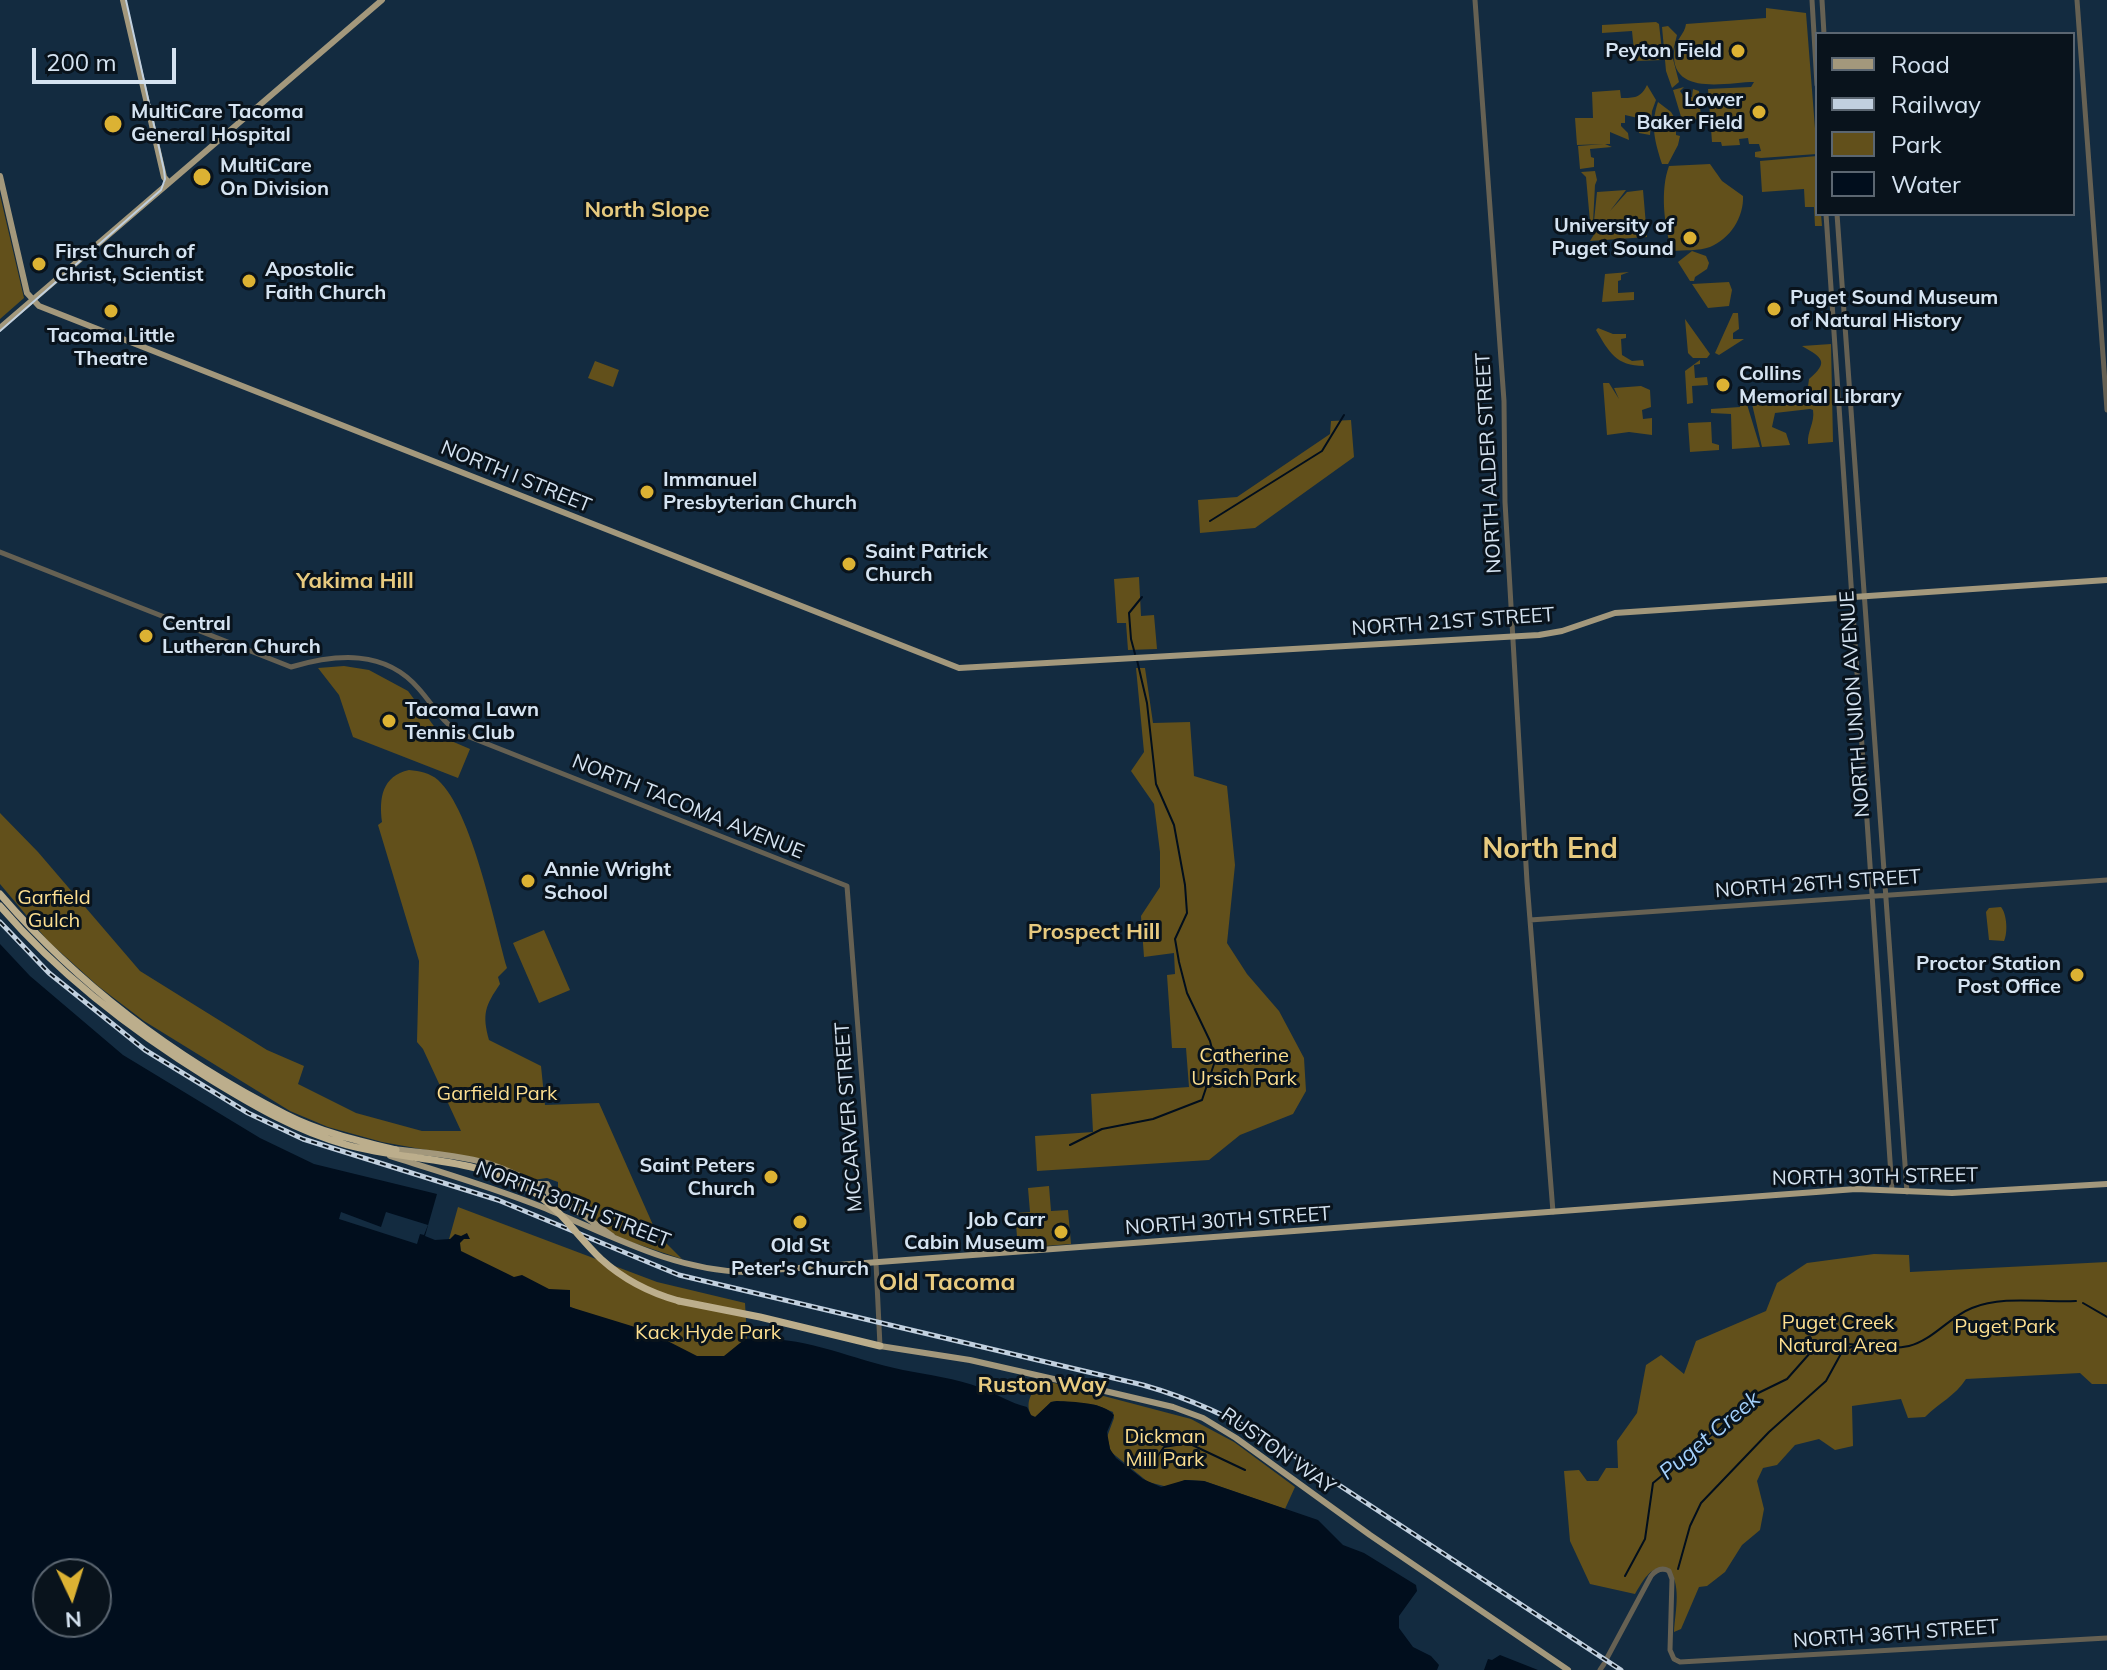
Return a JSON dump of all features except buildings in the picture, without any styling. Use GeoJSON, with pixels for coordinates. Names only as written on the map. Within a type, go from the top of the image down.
{"type":"FeatureCollection","features":[{"type":"Feature","properties":{"kind":"highway"},"geometry":{"type":"LineString","coordinates":[[0,894],[43,942],[86,983],[165,1042],[286,1114],[347,1137],[494,1172],[534,1188],[596,1254],[618,1273],[649,1291],[679,1301],[880,1346]]}},
{"type":"Feature","properties":{"kind":"highway"},"geometry":{"type":"LineString","coordinates":[[0,906],[38,948],[81,988],[160,1047],[265,1112],[318,1135],[371,1150],[441,1161]]}},
{"type":"Feature","properties":{"kind":"main road"},"geometry":{"type":"LineString","coordinates":[[123,0],[164,177],[169,183]]}},
{"type":"Feature","properties":{"kind":"main road"},"geometry":{"type":"LineString","coordinates":[[0,328],[382,0]]}},
{"type":"Feature","properties":{"kind":"main road"},"geometry":{"type":"LineString","coordinates":[[0,176],[27,293],[33,300]]}},
{"type":"Feature","properties":{"kind":"main road","name":"NORTH I STREET"},"geometry":{"type":"LineString","coordinates":[[33,300],[39,306],[69,318],[956,668],[991,668]]}},
{"type":"Feature","properties":{"kind":"main road","name":"NORTH 21ST STREET"},"geometry":{"type":"LineString","coordinates":[[991,668],[1550,634],[1615,613],[2107,580]]}},
{"type":"Feature","properties":{"kind":"main road"},"geometry":{"type":"LineString","coordinates":[[393,1149],[487,1163],[534,1188],[547,1184],[549,1194],[547,1202],[542,1205],[502,1192]]}},
{"type":"Feature","properties":{"kind":"main road","name":"NORTH 30TH STREET"},"geometry":{"type":"LineString","coordinates":[[371,1150],[502,1192],[668,1260],[730,1272],[1829,1191],[1943,1193],[2107,1184]]}},
{"type":"Feature","properties":{"kind":"main road"},"geometry":{"type":"LineString","coordinates":[[549,1194],[618,1240]]}},
{"type":"Feature","properties":{"kind":"main road","name":"RUSTON WAY"},"geometry":{"type":"LineString","coordinates":[[880,1346],[970,1360],[1173,1407],[1203,1418],[1568,1670]]}},
{"type":"Feature","properties":{"kind":"street","name":"NORTH ALDER STREET"},"geometry":{"type":"LineString","coordinates":[[1475,0],[1504,401],[1505,502],[1530,920],[1553,1212]]}},
{"type":"Feature","properties":{"kind":"street"},"geometry":{"type":"LineString","coordinates":[[1812,0],[1815,51]]}},
{"type":"Feature","properties":{"kind":"street"},"geometry":{"type":"LineString","coordinates":[[1822,0],[1824,32]]}},
{"type":"Feature","properties":{"kind":"street"},"geometry":{"type":"LineString","coordinates":[[2077,0],[2107,410]]}},
{"type":"Feature","properties":{"kind":"street","name":"NORTH UNION AVENUE"},"geometry":{"type":"LineString","coordinates":[[1826,216],[1892,1190]]}},
{"type":"Feature","properties":{"kind":"street","name":"NORTH UNION AVENUE"},"geometry":{"type":"LineString","coordinates":[[1837,216],[1907,1192]]}},
{"type":"Feature","properties":{"kind":"street","name":"NORTH TACOMA AVENUE"},"geometry":{"type":"LineString","coordinates":[[0,552],[291,667],[340,657],[378,661],[407,675],[447,726],[462,734],[847,886]]}},
{"type":"Feature","properties":{"kind":"street","name":"NORTH 26TH STREET"},"geometry":{"type":"LineString","coordinates":[[1530,920],[2107,880]]}},
{"type":"Feature","properties":{"kind":"street","name":"MCCARVER STREET"},"geometry":{"type":"LineString","coordinates":[[847,886],[880,1346]]}},
{"type":"Feature","properties":{"kind":"street","name":"NORTH 36TH STREET"},"geometry":{"type":"LineString","coordinates":[[1604,1664],[1654,1572],[1668,1570],[1672,1583],[1670,1650],[1676,1660],[1687,1663],[2107,1638]]}},
{"type":"Feature","properties":{"kind":"green space"},"geometry":{"type":"Polygon","coordinates":[[[1766,8],[1806,13],[1815,154],[1761,158],[1755,157],[1755,152],[1761,151],[1759,144],[1749,144],[1748,138],[1739,139],[1740,145],[1722,146],[1721,142],[1712,142],[1708,89],[1751,87],[1754,82],[1703,84],[1682,76],[1676,66],[1674,52],[1686,24],[1766,18],[1766,8]]]}},
{"type":"Feature","properties":{"kind":"green space"},"geometry":{"type":"Polygon","coordinates":[[[1659,24],[1663,60],[1635,61],[1632,31],[1602,33],[1602,25],[1659,24]]]}},
{"type":"Feature","properties":{"kind":"green space"},"geometry":{"type":"Polygon","coordinates":[[[1668,26],[1677,35],[1672,55],[1679,82],[1672,88],[1666,71],[1662,27],[1668,26]]]}},
{"type":"Feature","properties":{"kind":"green space"},"geometry":{"type":"Polygon","coordinates":[[[1647,85],[1656,100],[1650,135],[1639,133],[1638,118],[1625,115],[1625,123],[1621,126],[1628,133],[1629,140],[1610,132],[1610,144],[1605,144],[1612,147],[1590,149],[1594,167],[1580,169],[1578,146],[1604,144],[1577,145],[1575,118],[1593,118],[1592,92],[1620,90],[1621,98],[1630,98],[1640,95],[1647,85]]]}},
{"type":"Feature","properties":{"kind":"green space"},"geometry":{"type":"Polygon","coordinates":[[[1684,87],[1680,91],[1684,97],[1692,97],[1693,89],[1699,91],[1701,119],[1682,120],[1673,90],[1684,87]]]}},
{"type":"Feature","properties":{"kind":"green space"},"geometry":{"type":"Polygon","coordinates":[[[1658,102],[1671,112],[1679,125],[1676,128],[1676,135],[1680,136],[1678,145],[1668,164],[1662,164],[1656,141],[1654,118],[1658,102]]]}},
{"type":"Feature","properties":{"kind":"green space"},"geometry":{"type":"Polygon","coordinates":[[[1815,156],[1815,216],[1821,216],[1822,226],[1815,226],[1814,207],[1805,207],[1804,189],[1762,192],[1760,161],[1815,156]]]}},
{"type":"Feature","properties":{"kind":"green space"},"geometry":{"type":"Polygon","coordinates":[[[1710,164],[1722,181],[1743,196],[1738,219],[1724,239],[1710,247],[1672,251],[1664,208],[1669,166],[1710,164]]]}},
{"type":"Feature","properties":{"kind":"green space"},"geometry":{"type":"Polygon","coordinates":[[[1595,171],[1593,223],[1596,228],[1591,233],[1586,177],[1581,172],[1595,171]]]}},
{"type":"Feature","properties":{"kind":"green space"},"geometry":{"type":"Polygon","coordinates":[[[1626,190],[1610,211],[1627,192],[1643,190],[1647,237],[1590,241],[1598,228],[1594,221],[1597,192],[1626,190]]]}},
{"type":"Feature","properties":{"kind":"green space"},"geometry":{"type":"Polygon","coordinates":[[[0,195],[24,298],[0,319],[0,195]]]}},
{"type":"Feature","properties":{"kind":"green space"},"geometry":{"type":"Polygon","coordinates":[[[1692,251],[1706,256],[1709,263],[1707,269],[1690,281],[1678,262],[1692,251]]]}},
{"type":"Feature","properties":{"kind":"green space"},"geometry":{"type":"Polygon","coordinates":[[[1629,272],[1621,275],[1618,293],[1634,292],[1634,300],[1602,302],[1605,274],[1629,272]]]}},
{"type":"Feature","properties":{"kind":"green space"},"geometry":{"type":"Polygon","coordinates":[[[1729,282],[1732,290],[1729,306],[1708,308],[1692,284],[1729,282]]]}},
{"type":"Feature","properties":{"kind":"green space"},"geometry":{"type":"Polygon","coordinates":[[[1733,313],[1738,313],[1739,329],[1733,333],[1733,339],[1744,339],[1719,355],[1715,353],[1733,313]]]}},
{"type":"Feature","properties":{"kind":"green space"},"geometry":{"type":"Polygon","coordinates":[[[1685,319],[1710,354],[1707,358],[1693,358],[1688,353],[1685,319]]]}},
{"type":"Feature","properties":{"kind":"green space"},"geometry":{"type":"Polygon","coordinates":[[[1598,328],[1613,334],[1626,334],[1626,338],[1621,339],[1622,355],[1632,361],[1643,360],[1644,366],[1627,363],[1614,356],[1596,330],[1598,328]]]}},
{"type":"Feature","properties":{"kind":"green space"},"geometry":{"type":"Polygon","coordinates":[[[1831,344],[1833,442],[1808,444],[1813,415],[1810,409],[1775,413],[1772,427],[1786,433],[1790,445],[1762,447],[1745,388],[1759,400],[1787,394],[1807,394],[1809,379],[1821,361],[1802,346],[1831,344]]]}},
{"type":"Feature","properties":{"kind":"green space"},"geometry":{"type":"Polygon","coordinates":[[[1700,360],[1700,364],[1694,365],[1695,378],[1707,377],[1708,385],[1692,386],[1693,403],[1687,404],[1685,371],[1700,360]]]}},
{"type":"Feature","properties":{"kind":"green space"},"geometry":{"type":"Polygon","coordinates":[[[595,361],[619,370],[613,387],[588,378],[595,361]]]}},
{"type":"Feature","properties":{"kind":"green space"},"geometry":{"type":"Polygon","coordinates":[[[1603,383],[1609,383],[1619,399],[1614,388],[1641,386],[1650,390],[1651,407],[1642,410],[1643,419],[1652,418],[1652,435],[1629,432],[1607,435],[1603,383]]]}},
{"type":"Feature","properties":{"kind":"green space"},"geometry":{"type":"Polygon","coordinates":[[[1739,388],[1742,388],[1760,447],[1732,449],[1731,414],[1711,413],[1711,409],[1740,407],[1739,388]]]}},
{"type":"Feature","properties":{"kind":"green space"},"geometry":{"type":"Polygon","coordinates":[[[1351,420],[1354,457],[1255,528],[1200,533],[1198,500],[1237,497],[1330,434],[1331,421],[1351,420]]]}},
{"type":"Feature","properties":{"kind":"green space"},"geometry":{"type":"Polygon","coordinates":[[[1711,422],[1712,443],[1719,445],[1719,450],[1690,452],[1688,423],[1711,422]]]}},
{"type":"Feature","properties":{"kind":"green space"},"geometry":{"type":"Polygon","coordinates":[[[1139,577],[1141,616],[1154,615],[1157,649],[1128,650],[1126,623],[1117,623],[1114,579],[1139,577]]]}},
{"type":"Feature","properties":{"kind":"green space","name":"Tacoma Lawn Tennis Club"},"geometry":{"type":"Polygon","coordinates":[[[344,666],[369,670],[408,691],[442,737],[470,749],[458,778],[353,737],[339,695],[318,668],[344,666]]]}},
{"type":"Feature","properties":{"kind":"green space","name":"Catherine Ursich Park"},"geometry":{"type":"Polygon","coordinates":[[[1136,668],[1145,668],[1153,723],[1190,722],[1194,776],[1227,786],[1235,865],[1227,943],[1247,974],[1279,1011],[1304,1058],[1306,1091],[1293,1114],[1240,1135],[1209,1160],[1037,1171],[1035,1136],[1093,1132],[1091,1094],[1189,1087],[1186,1048],[1172,1048],[1167,975],[1175,974],[1174,953],[1144,957],[1141,916],[1160,887],[1160,852],[1154,804],[1131,771],[1144,752],[1136,668]]]}},
{"type":"Feature","properties":{"kind":"green space","name":"Garfield Park"},"geometry":{"type":"Polygon","coordinates":[[[409,770],[435,778],[450,795],[480,868],[507,968],[498,977],[500,984],[486,1010],[489,1040],[541,1066],[545,1105],[599,1103],[657,1234],[682,1259],[619,1238],[558,1195],[558,1182],[547,1178],[533,1180],[476,1159],[382,1142],[328,1127],[290,1111],[144,1021],[98,986],[48,941],[0,884],[0,813],[38,852],[140,971],[267,1050],[304,1066],[298,1084],[356,1113],[422,1131],[461,1131],[417,1042],[419,961],[378,825],[382,822],[384,789],[393,777],[409,770]]]}},
{"type":"Feature","properties":{"kind":"green space"},"geometry":{"type":"Polygon","coordinates":[[[2001,907],[2003,910],[2006,924],[2004,941],[1989,940],[1986,912],[1989,908],[2001,907]]]}},
{"type":"Feature","properties":{"kind":"green space"},"geometry":{"type":"Polygon","coordinates":[[[544,930],[570,990],[539,1003],[513,943],[544,930]]]}},
{"type":"Feature","properties":{"kind":"green space"},"geometry":{"type":"Polygon","coordinates":[[[1049,1186],[1051,1211],[1068,1210],[1071,1244],[1018,1248],[1015,1213],[1030,1212],[1028,1188],[1049,1186]]]}},
{"type":"Feature","properties":{"kind":"green space","name":"Kack Hyde Park"},"geometry":{"type":"Polygon","coordinates":[[[458,1207],[657,1282],[745,1303],[750,1389],[446,1250],[458,1207]]]}},
{"type":"Feature","properties":{"kind":"green space","name":"Puget Creek Natural Area"},"geometry":{"type":"Polygon","coordinates":[[[1874,1254],[1909,1255],[1910,1272],[2107,1262],[2107,1384],[2092,1384],[2080,1373],[1966,1379],[1925,1417],[1908,1418],[1901,1399],[1852,1406],[1853,1446],[1835,1450],[1819,1439],[1795,1445],[1777,1465],[1763,1468],[1757,1481],[1764,1509],[1760,1530],[1742,1545],[1725,1572],[1707,1586],[1699,1587],[1681,1629],[1674,1632],[1676,1588],[1675,1580],[1666,1567],[1651,1572],[1635,1594],[1590,1584],[1570,1541],[1564,1471],[1579,1470],[1587,1481],[1598,1481],[1606,1468],[1618,1468],[1617,1441],[1637,1413],[1646,1365],[1661,1355],[1684,1374],[1696,1341],[1766,1311],[1777,1283],[1807,1263],[1874,1254]]]}},
{"type":"Feature","properties":{"kind":"green space","name":"Dickman Mill Park"},"geometry":{"type":"Polygon","coordinates":[[[1039,1379],[1191,1419],[1234,1442],[1295,1487],[1285,1509],[1204,1481],[1185,1480],[1168,1487],[1148,1482],[1111,1452],[1107,1437],[1113,1412],[1096,1405],[1057,1401],[1051,1402],[1036,1417],[1031,1416],[1029,1401],[1039,1379]]]}},
{"type":"Feature","properties":{"kind":"water"},"geometry":{"type":"Polygon","coordinates":[[[0,944],[30,976],[123,1055],[260,1138],[314,1164],[437,1194],[425,1236],[435,1240],[450,1239],[455,1234],[461,1236],[467,1233],[470,1239],[460,1243],[461,1251],[514,1277],[522,1275],[549,1289],[570,1290],[570,1307],[648,1331],[697,1356],[724,1356],[745,1339],[787,1340],[903,1370],[952,1379],[1027,1407],[1035,1417],[1051,1402],[1057,1401],[1103,1407],[1114,1415],[1107,1432],[1110,1449],[1116,1458],[1143,1479],[1161,1487],[1185,1480],[1204,1481],[1318,1520],[1343,1545],[1364,1553],[1416,1585],[1417,1591],[1399,1616],[1399,1628],[1413,1647],[1431,1656],[1439,1665],[1437,1670],[0,1670],[0,944]]]}},
{"type":"Feature","properties":{"kind":"water"},"geometry":{"type":"Polygon","coordinates":[[[1500,1655],[1538,1670],[1484,1670],[1488,1659],[1500,1655]]]}},
{"type":"Feature","properties":{"kind":"pier"},"geometry":{"type":"Polygon","coordinates":[[[341,1212],[381,1227],[386,1212],[428,1225],[424,1235],[420,1234],[417,1244],[339,1219],[341,1212]]]}},
{"type":"Feature","properties":{"kind":"waterway"},"geometry":{"type":"LineString","coordinates":[[1210,521],[1322,451],[1344,415]]}},
{"type":"Feature","properties":{"kind":"waterway"},"geometry":{"type":"LineString","coordinates":[[1135,654],[1129,613],[1142,597]]}},
{"type":"Feature","properties":{"kind":"waterway"},"geometry":{"type":"LineString","coordinates":[[1070,1145],[1102,1129],[1153,1119],[1202,1100],[1215,1061],[1210,1041],[1187,993],[1179,962],[1175,939],[1187,913],[1185,885],[1174,825],[1156,784],[1147,703],[1137,660]]}},
{"type":"Feature","properties":{"kind":"waterway","name":"Puget Creek"},"geometry":{"type":"LineString","coordinates":[[1625,1576],[1645,1539],[1653,1483],[1720,1428],[1748,1398],[1787,1379],[1818,1344],[1888,1348],[1909,1346],[1926,1339],[1964,1312],[1984,1304],[2076,1301]]}},
{"type":"Feature","properties":{"kind":"waterway","name":"Puget Creek"},"geometry":{"type":"LineString","coordinates":[[2083,1303],[2107,1317]]}},
{"type":"Feature","properties":{"kind":"waterway"},"geometry":{"type":"LineString","coordinates":[[1678,1569],[1690,1526],[1701,1503],[1769,1432],[1826,1381],[1843,1350],[1860,1344]]}},
{"type":"Feature","properties":{"kind":"waterway"},"geometry":{"type":"LineString","coordinates":[[1148,1459],[1157,1457],[1164,1447],[1188,1443],[1245,1470]]}},
{"type":"Feature","properties":{"kind":"waterway"},"geometry":{"type":"LineString","coordinates":[[1126,1466],[1134,1460],[1143,1460]]}},
{"type":"Feature","properties":{"kind":"tram line"},"geometry":{"type":"LineString","coordinates":[[0,331],[161,190],[164,170],[126,0]]}},
{"type":"Feature","properties":{"kind":"railway"},"geometry":{"type":"LineString","coordinates":[[0,922],[49,973],[145,1050],[248,1113],[303,1139],[498,1200],[679,1275],[1143,1385],[1196,1403],[1278,1445],[1621,1670]]}},
{"type":"Feature","properties":{"kind":"place","name":"Peyton Field"},"geometry":{"type":"Point","coordinates":[1738,51]}},
{"type":"Feature","properties":{"kind":"place","name":"Lower Baker Field"},"geometry":{"type":"Point","coordinates":[1759,112]}},
{"type":"Feature","properties":{"kind":"place","name":"MultiCare Tacoma General Hospital"},"geometry":{"type":"Point","coordinates":[113,124]}},
{"type":"Feature","properties":{"kind":"place","name":"MultiCare On Division"},"geometry":{"type":"Point","coordinates":[202,177]}},
{"type":"Feature","properties":{"kind":"place","name":"University of Puget Sound"},"geometry":{"type":"Point","coordinates":[1690,238]}},
{"type":"Feature","properties":{"kind":"place","name":"First Church of Christ, Scientist"},"geometry":{"type":"Point","coordinates":[39,264]}},
{"type":"Feature","properties":{"kind":"place","name":"Apostolic Faith Church"},"geometry":{"type":"Point","coordinates":[249,281]}},
{"type":"Feature","properties":{"kind":"place","name":"Puget Sound Museum of Natural History"},"geometry":{"type":"Point","coordinates":[1774,309]}},
{"type":"Feature","properties":{"kind":"place","name":"Tacoma Little Theatre"},"geometry":{"type":"Point","coordinates":[111,311]}},
{"type":"Feature","properties":{"kind":"place","name":"Collins Memorial Library"},"geometry":{"type":"Point","coordinates":[1723,385]}},
{"type":"Feature","properties":{"kind":"place","name":"Immanuel Presbyterian Church"},"geometry":{"type":"Point","coordinates":[647,492]}},
{"type":"Feature","properties":{"kind":"place","name":"Saint Patrick Church"},"geometry":{"type":"Point","coordinates":[849,564]}},
{"type":"Feature","properties":{"kind":"place","name":"Central Lutheran Church"},"geometry":{"type":"Point","coordinates":[146,636]}},
{"type":"Feature","properties":{"kind":"place","name":"Tacoma Lawn Tennis Club"},"geometry":{"type":"Point","coordinates":[389,721]}},
{"type":"Feature","properties":{"kind":"place","name":"Annie Wright School"},"geometry":{"type":"Point","coordinates":[528,881]}},
{"type":"Feature","properties":{"kind":"place","name":"Proctor Station Post Office"},"geometry":{"type":"Point","coordinates":[2077,975]}},
{"type":"Feature","properties":{"kind":"place","name":"Saint Peters Church"},"geometry":{"type":"Point","coordinates":[771,1177]}},
{"type":"Feature","properties":{"kind":"place","name":"Old St Peter's Church"},"geometry":{"type":"Point","coordinates":[800,1222]}},
{"type":"Feature","properties":{"kind":"place","name":"Job Carr Cabin Museum"},"geometry":{"type":"Point","coordinates":[1061,1232]}},
{"type":"Feature","properties":{"kind":"district","name":"North Slope"},"geometry":{"type":"Point","coordinates":[647,210]}},
{"type":"Feature","properties":{"kind":"district","name":"Yakima Hill"},"geometry":{"type":"Point","coordinates":[355,581]}},
{"type":"Feature","properties":{"kind":"district","name":"North End"},"geometry":{"type":"Point","coordinates":[1550,850]}},
{"type":"Feature","properties":{"kind":"district","name":"Prospect Hill"},"geometry":{"type":"Point","coordinates":[1094,932]}},
{"type":"Feature","properties":{"kind":"district","name":"Old Tacoma"},"geometry":{"type":"Point","coordinates":[947,1283]}},
{"type":"Feature","properties":{"kind":"district","name":"Ruston Way"},"geometry":{"type":"Point","coordinates":[1042,1385]}},
{"type":"Feature","properties":{"kind":"park label","name":"Garfield Gulch"},"geometry":{"type":"Point","coordinates":[54,910]}},
{"type":"Feature","properties":{"kind":"park label","name":"Puget Park"},"geometry":{"type":"Point","coordinates":[2005,1327]}}]}
